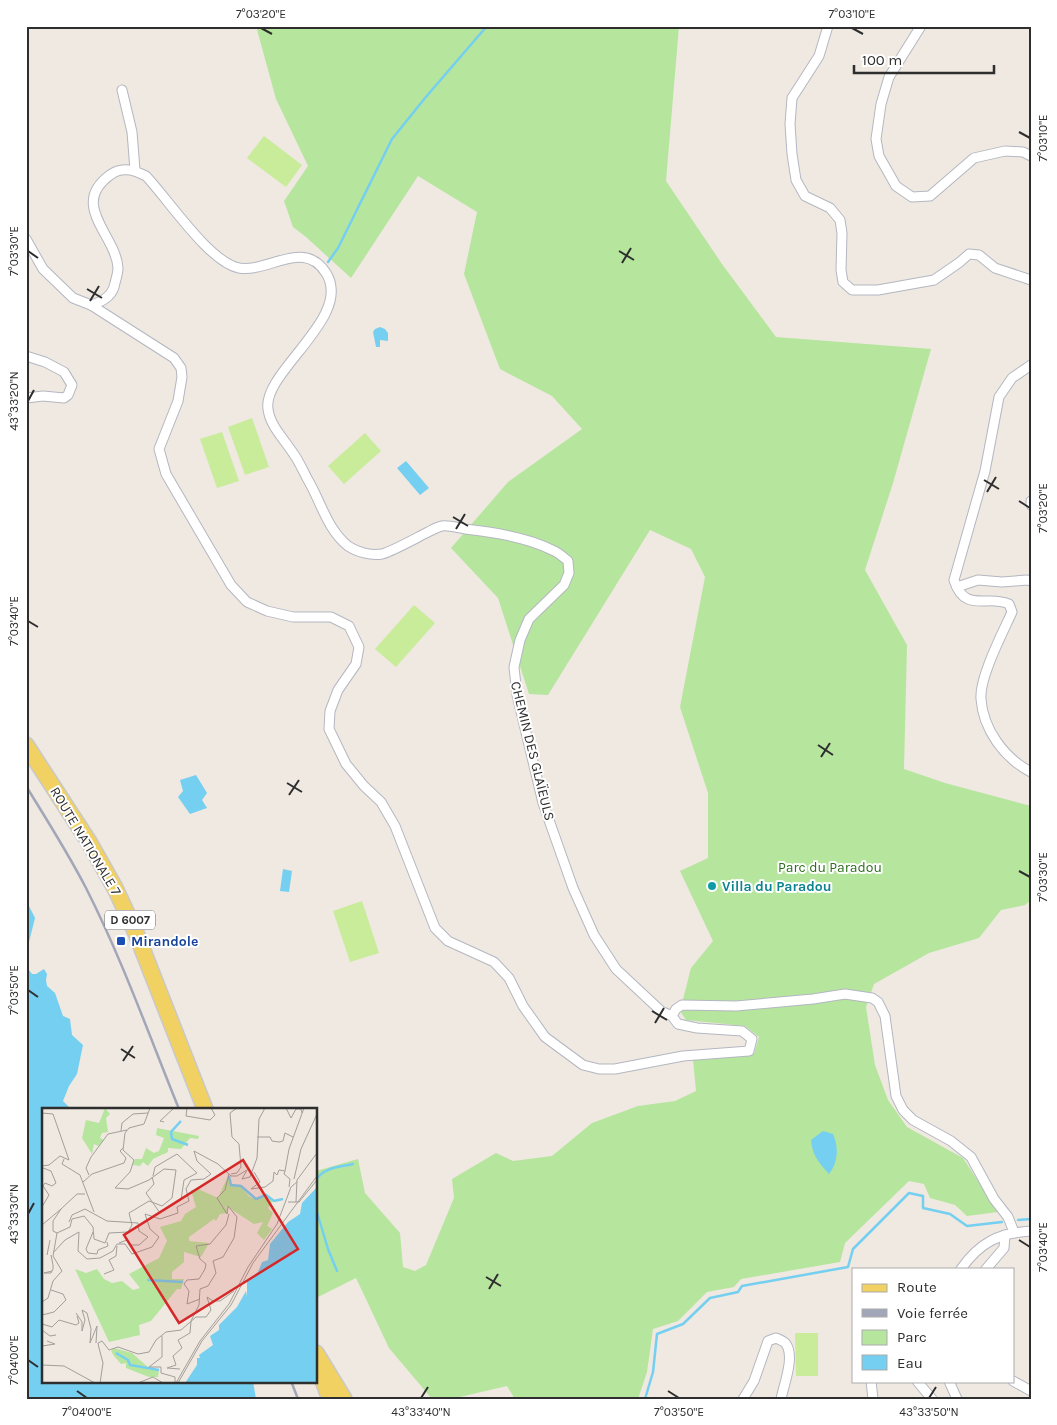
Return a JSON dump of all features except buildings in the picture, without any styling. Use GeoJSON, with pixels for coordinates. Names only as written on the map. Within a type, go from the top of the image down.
{"type":"FeatureCollection","features":[{"type":"Feature","properties":{"kind":"main road","name":"ROUTE NATIONALE 7"},"geometry":{"type":"LineString","coordinates":[[26,745],[86,836],[115,888],[136,933],[205,1108]]}},
{"type":"Feature","properties":{"kind":"main road","name":"D 6007"},"geometry":{"type":"LineString","coordinates":[[26,755],[84,845],[110,891],[131,936],[199,1108]]}},
{"type":"Feature","properties":{"kind":"main road"},"geometry":{"type":"LineString","coordinates":[[318,1357],[344,1399]]}},
{"type":"Feature","properties":{"kind":"main road"},"geometry":{"type":"LineString","coordinates":[[319,1371],[330,1399]]}},
{"type":"Feature","properties":{"kind":"main road"},"geometry":{"type":"LineString","coordinates":[[319,1371],[335,1399]]}},
{"type":"Feature","properties":{"kind":"street"},"geometry":{"type":"LineString","coordinates":[[828,26],[819,56],[792,98],[790,124],[796,180],[805,196],[830,208],[840,220],[843,282],[852,290],[878,290],[934,280],[969,254],[979,255],[995,268],[1031,280]]}},
{"type":"Feature","properties":{"kind":"street"},"geometry":{"type":"LineString","coordinates":[[921,26],[889,77],[880,104],[876,139],[879,156],[896,186],[912,197],[930,196],[974,158],[1005,151],[1024,152],[1031,156]]}},
{"type":"Feature","properties":{"kind":"street"},"geometry":{"type":"LineString","coordinates":[[91,305],[106,299],[114,288],[118,269],[116,260],[93,208],[94,192],[102,181],[113,172],[126,169],[135,170],[132,132],[122,90]]}},
{"type":"Feature","properties":{"kind":"street","name":"CHEMIN DES GLAÏEULS"},"geometry":{"type":"LineString","coordinates":[[135,170],[146,176],[208,248],[223,260],[240,268],[292,257],[310,259],[319,264],[327,274],[331,285],[330,301],[322,321],[274,386],[270,393],[267,407],[271,421],[311,485],[327,521],[348,546],[365,554],[382,554],[441,526],[493,532],[553,550],[568,561],[569,573],[564,585],[529,620],[520,640],[514,667],[517,695],[543,803],[573,888],[594,935],[616,969],[661,1011],[672,1016]]}},
{"type":"Feature","properties":{"kind":"street"},"geometry":{"type":"LineString","coordinates":[[26,239],[44,269],[73,298],[91,305],[174,358],[181,368],[182,377],[178,401],[159,449],[166,474],[231,585],[247,602],[267,611],[293,616],[331,616],[349,626],[359,647],[356,664],[338,690],[330,711],[330,729],[346,764],[364,786],[381,802],[395,826],[434,928],[448,941],[494,962],[509,978],[523,1006],[545,1037],[583,1065],[599,1068],[615,1069],[683,1056],[749,1051],[752,1039],[742,1031],[697,1028],[678,1024],[672,1016],[676,1009],[682,1005],[736,1006],[845,994],[872,998],[878,1002],[884,1016],[896,1096],[903,1110],[913,1120],[951,1141],[971,1157],[994,1200],[1008,1216],[1010,1234],[1004,1248],[987,1268]]}},
{"type":"Feature","properties":{"kind":"street"},"geometry":{"type":"LineString","coordinates":[[26,356],[46,362],[64,372],[72,385],[68,396],[64,398],[43,396],[26,398]]}},
{"type":"Feature","properties":{"kind":"street"},"geometry":{"type":"LineString","coordinates":[[1031,365],[1012,378],[1000,397],[985,471],[954,580],[960,593],[966,598],[978,602],[1002,600],[1010,604],[1012,612],[985,677],[981,698],[987,722],[999,746],[1018,765],[1031,772]]}},
{"type":"Feature","properties":{"kind":"street"},"geometry":{"type":"LineString","coordinates":[[957,587],[978,580],[1002,582],[1031,581]]}},
{"type":"Feature","properties":{"kind":"street"},"geometry":{"type":"LineString","coordinates":[[963,1268],[970,1257],[992,1239],[1031,1231]]}},
{"type":"Feature","properties":{"kind":"street"},"geometry":{"type":"LineString","coordinates":[[743,1399],[754,1381],[768,1341],[776,1338],[785,1343],[790,1352],[788,1372],[781,1399]]}},
{"type":"Feature","properties":{"kind":"street"},"geometry":{"type":"LineString","coordinates":[[1014,1381],[1031,1391]]}},
{"type":"Feature","properties":{"kind":"street"},"geometry":{"type":"LineString","coordinates":[[871,1382],[873,1399]]}},
{"type":"Feature","properties":{"kind":"street"},"geometry":{"type":"LineString","coordinates":[[917,1382],[932,1399]]}},
{"type":"Feature","properties":{"kind":"street"},"geometry":{"type":"LineString","coordinates":[[949,1382],[957,1399]]}},
{"type":"Feature","properties":{"kind":"green space","name":"Parc du Paradou"},"geometry":{"type":"Polygon","coordinates":[[[256,26],[679,26],[666,181],[722,264],[776,337],[931,349],[893,483],[865,570],[907,645],[904,769],[945,783],[1031,806],[1031,900],[1025,905],[1001,910],[979,938],[929,953],[874,984],[866,1007],[875,1065],[888,1100],[907,1127],[963,1158],[998,1212],[967,1216],[955,1205],[930,1198],[924,1184],[909,1181],[845,1243],[840,1262],[741,1279],[734,1287],[707,1292],[678,1321],[653,1329],[647,1372],[638,1399],[515,1399],[507,1386],[451,1399],[432,1399],[389,1348],[356,1278],[318,1297],[318,1170],[358,1159],[365,1193],[400,1233],[403,1267],[415,1271],[426,1265],[454,1198],[452,1179],[496,1153],[513,1161],[552,1156],[592,1123],[638,1106],[675,1101],[696,1091],[693,1059],[754,1054],[759,1037],[745,1026],[686,1020],[680,1011],[691,968],[713,941],[680,871],[708,858],[708,793],[680,707],[705,577],[691,549],[650,530],[548,695],[529,694],[498,598],[451,548],[508,482],[582,429],[552,396],[500,369],[464,274],[477,212],[418,176],[351,278],[293,227],[284,201],[308,166],[276,99],[256,26]]]}},
{"type":"Feature","properties":{"kind":"green space"},"geometry":{"type":"Polygon","coordinates":[[[264,136],[302,165],[286,187],[247,158],[264,136]]]}},
{"type":"Feature","properties":{"kind":"green space"},"geometry":{"type":"Polygon","coordinates":[[[252,418],[269,467],[245,475],[228,427],[252,418]]]}},
{"type":"Feature","properties":{"kind":"green space"},"geometry":{"type":"Polygon","coordinates":[[[222,432],[239,481],[217,488],[200,439],[222,432]]]}},
{"type":"Feature","properties":{"kind":"green space"},"geometry":{"type":"Polygon","coordinates":[[[365,433],[381,451],[344,484],[328,466],[365,433]]]}},
{"type":"Feature","properties":{"kind":"green space"},"geometry":{"type":"Polygon","coordinates":[[[414,605],[435,623],[396,667],[375,649],[414,605]]]}},
{"type":"Feature","properties":{"kind":"green space"},"geometry":{"type":"Polygon","coordinates":[[[362,901],[379,953],[350,962],[333,911],[362,901]]]}},
{"type":"Feature","properties":{"kind":"green space"},"geometry":{"type":"Polygon","coordinates":[[[795,1333],[818,1333],[818,1376],[796,1376],[795,1333]]]}},
{"type":"Feature","properties":{"kind":"water"},"geometry":{"type":"Polygon","coordinates":[[[380,327],[388,333],[388,341],[380,340],[380,347],[376,347],[373,332],[380,327]]]}},
{"type":"Feature","properties":{"kind":"water"},"geometry":{"type":"Polygon","coordinates":[[[406,461],[429,488],[420,495],[397,468],[406,461]]]}},
{"type":"Feature","properties":{"kind":"water"},"geometry":{"type":"Polygon","coordinates":[[[196,775],[207,793],[202,800],[207,808],[190,814],[178,797],[183,791],[180,780],[196,775]]]}},
{"type":"Feature","properties":{"kind":"water"},"geometry":{"type":"Polygon","coordinates":[[[283,869],[292,871],[289,892],[280,891],[283,869]]]}},
{"type":"Feature","properties":{"kind":"water"},"geometry":{"type":"Polygon","coordinates":[[[26,900],[35,918],[29,942],[26,942],[26,900]]]}},
{"type":"Feature","properties":{"kind":"water"},"geometry":{"type":"Polygon","coordinates":[[[26,959],[32,974],[36,974],[44,969],[47,974],[47,986],[55,993],[63,1016],[70,1019],[72,1035],[83,1045],[77,1074],[69,1086],[63,1101],[70,1108],[42,1108],[42,1382],[253,1382],[256,1399],[26,1399],[26,959]]]}},
{"type":"Feature","properties":{"kind":"water"},"geometry":{"type":"Polygon","coordinates":[[[823,1131],[833,1134],[836,1144],[836,1160],[829,1174],[817,1158],[811,1140],[823,1131]]]}},
{"type":"Feature","properties":{"kind":"waterway"},"geometry":{"type":"LineString","coordinates":[[328,262],[338,248],[392,139],[487,26]]}},
{"type":"Feature","properties":{"kind":"waterway"},"geometry":{"type":"LineString","coordinates":[[318,1177],[328,1170],[353,1164]]}},
{"type":"Feature","properties":{"kind":"waterway"},"geometry":{"type":"LineString","coordinates":[[645,1399],[653,1372],[657,1334],[683,1324],[710,1298],[738,1292],[742,1286],[848,1267],[853,1249],[909,1193],[923,1196],[923,1208],[950,1214],[967,1226],[1002,1222]]}},
{"type":"Feature","properties":{"kind":"waterway"},"geometry":{"type":"LineString","coordinates":[[318,1216],[337,1271]]}},
{"type":"Feature","properties":{"kind":"waterway"},"geometry":{"type":"LineString","coordinates":[[1018,1220],[1031,1219]]}},
{"type":"Feature","properties":{"kind":"railway"},"geometry":{"type":"LineString","coordinates":[[26,786],[72,862],[99,915],[179,1108]]}},
{"type":"Feature","properties":{"kind":"railway"},"geometry":{"type":"LineString","coordinates":[[291,1382],[298,1399]]}},
{"type":"Feature","properties":{"kind":"place","name":"Villa du Paradou"},"geometry":{"type":"Point","coordinates":[712,886]}},
{"type":"Feature","properties":{"kind":"place","name":"Mirandole"},"geometry":{"type":"Point","coordinates":[121,941]}}]}
